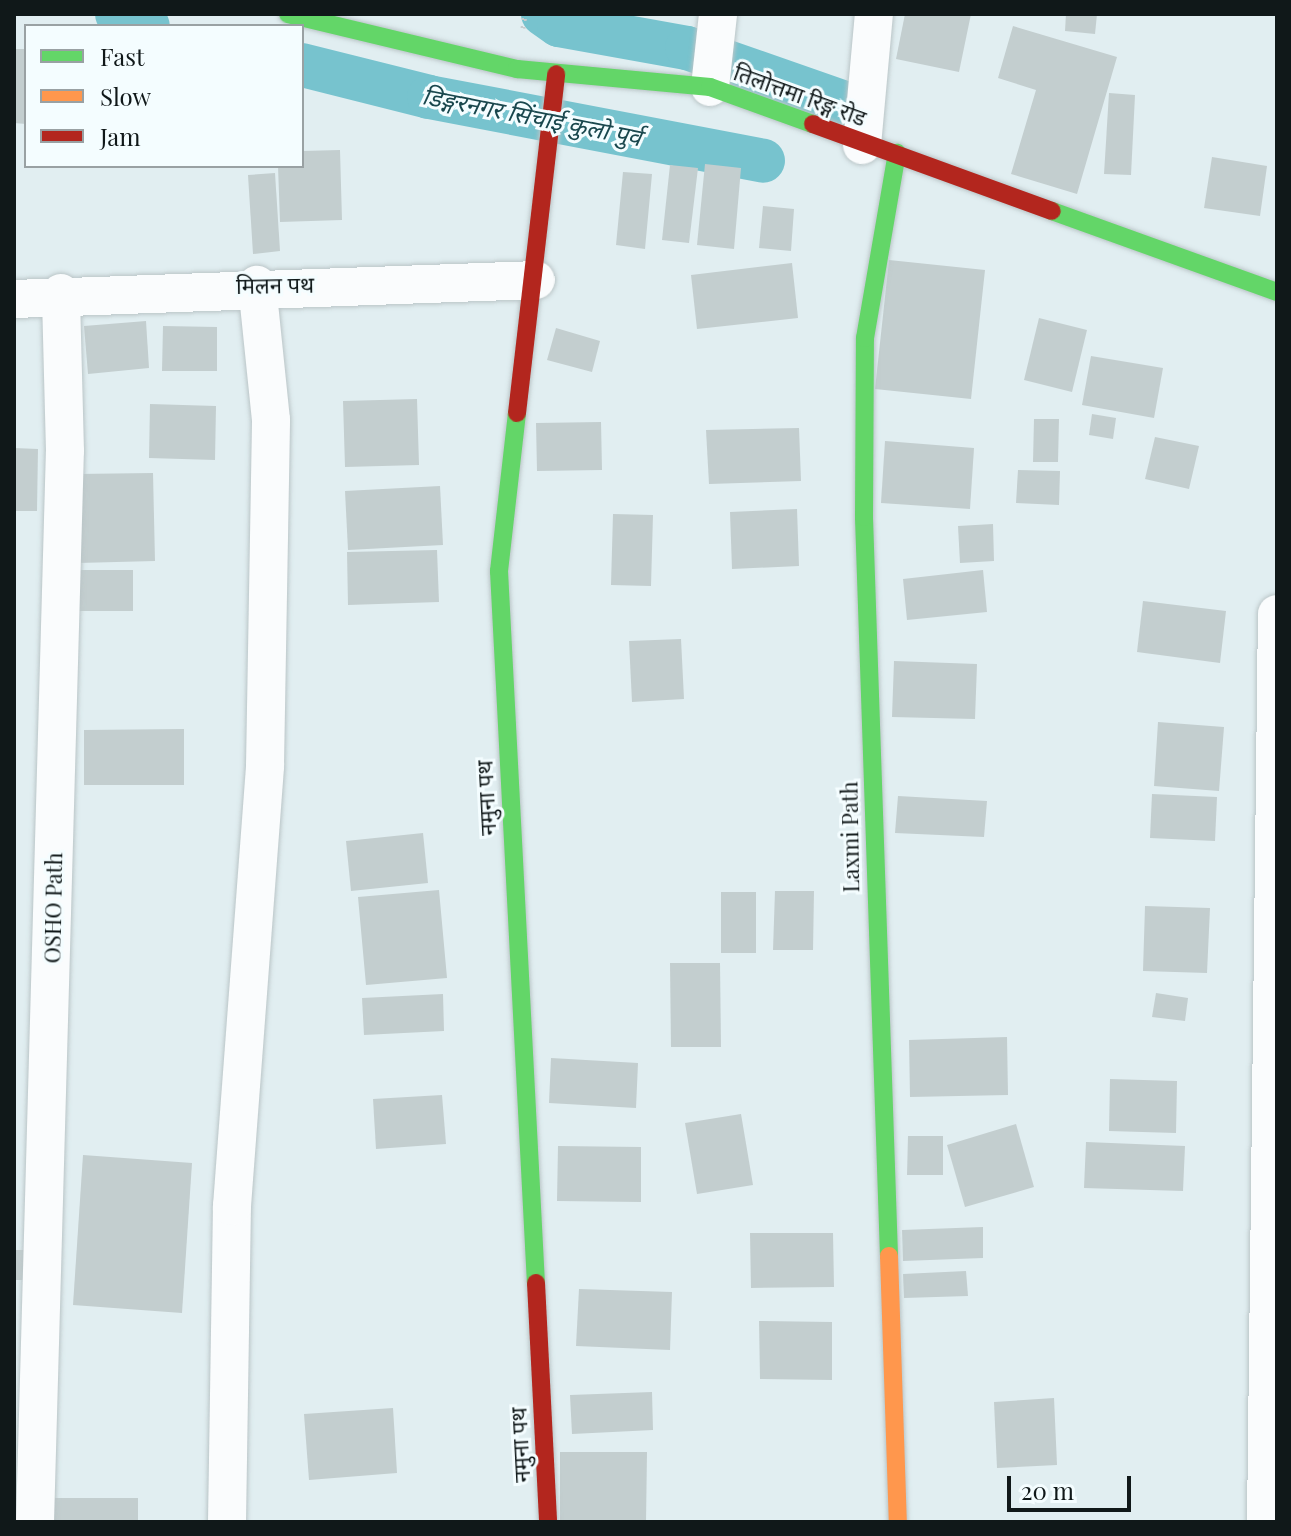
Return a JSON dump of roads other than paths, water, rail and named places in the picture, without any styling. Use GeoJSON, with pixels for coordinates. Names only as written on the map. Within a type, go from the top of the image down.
{"type":"FeatureCollection","features":[{"type":"Feature","properties":{"kind":"street","name":"तिलोत्तमा रिङ्ग रोड"},"geometry":{"type":"LineString","coordinates":[[288,14],[555,76],[710,85],[1277,292]]}},
{"type":"Feature","properties":{"kind":"street"},"geometry":{"type":"LineString","coordinates":[[710,85],[718,14]]}},
{"type":"Feature","properties":{"kind":"street"},"geometry":{"type":"LineString","coordinates":[[874,14],[880,149]]}},
{"type":"Feature","properties":{"kind":"street","name":"नमुना पथ"},"geometry":{"type":"LineString","coordinates":[[548,1522],[499,571],[536,280],[555,76]]}},
{"type":"Feature","properties":{"kind":"street","name":"Laxmi Path"},"geometry":{"type":"LineString","coordinates":[[880,149],[865,338],[864,517],[898,1522]]}},
{"type":"Feature","properties":{"kind":"street","name":"मिलन पथ"},"geometry":{"type":"LineString","coordinates":[[14,299],[61,293],[257,285],[536,280]]}},
{"type":"Feature","properties":{"kind":"street"},"geometry":{"type":"LineString","coordinates":[[227,1522],[232,1206],[265,750],[271,420],[257,285]]}},
{"type":"Feature","properties":{"kind":"street","name":"OSHO Path"},"geometry":{"type":"LineString","coordinates":[[35,1522],[65,451],[61,293]]}},
{"type":"Feature","properties":{"kind":"street"},"geometry":{"type":"LineString","coordinates":[[1266,1522],[1277,614]]}},
{"type":"Feature","properties":{"kind":"waterway","name":"डिङ्गरनगर सिंचाई कुलो पुर्व"},"geometry":{"type":"LineString","coordinates":[[117,14],[143,24]]}},
{"type":"Feature","properties":{"kind":"waterway"},"geometry":{"type":"LineString","coordinates":[[543,14],[559,25],[687,48],[854,106]]}},
{"type":"Feature","properties":{"kind":"waterway","name":"डिङ्गरनगर सिंचाई कुलो पुर्व"},"geometry":{"type":"LineString","coordinates":[[304,66],[429,97],[763,161]]}}]}
